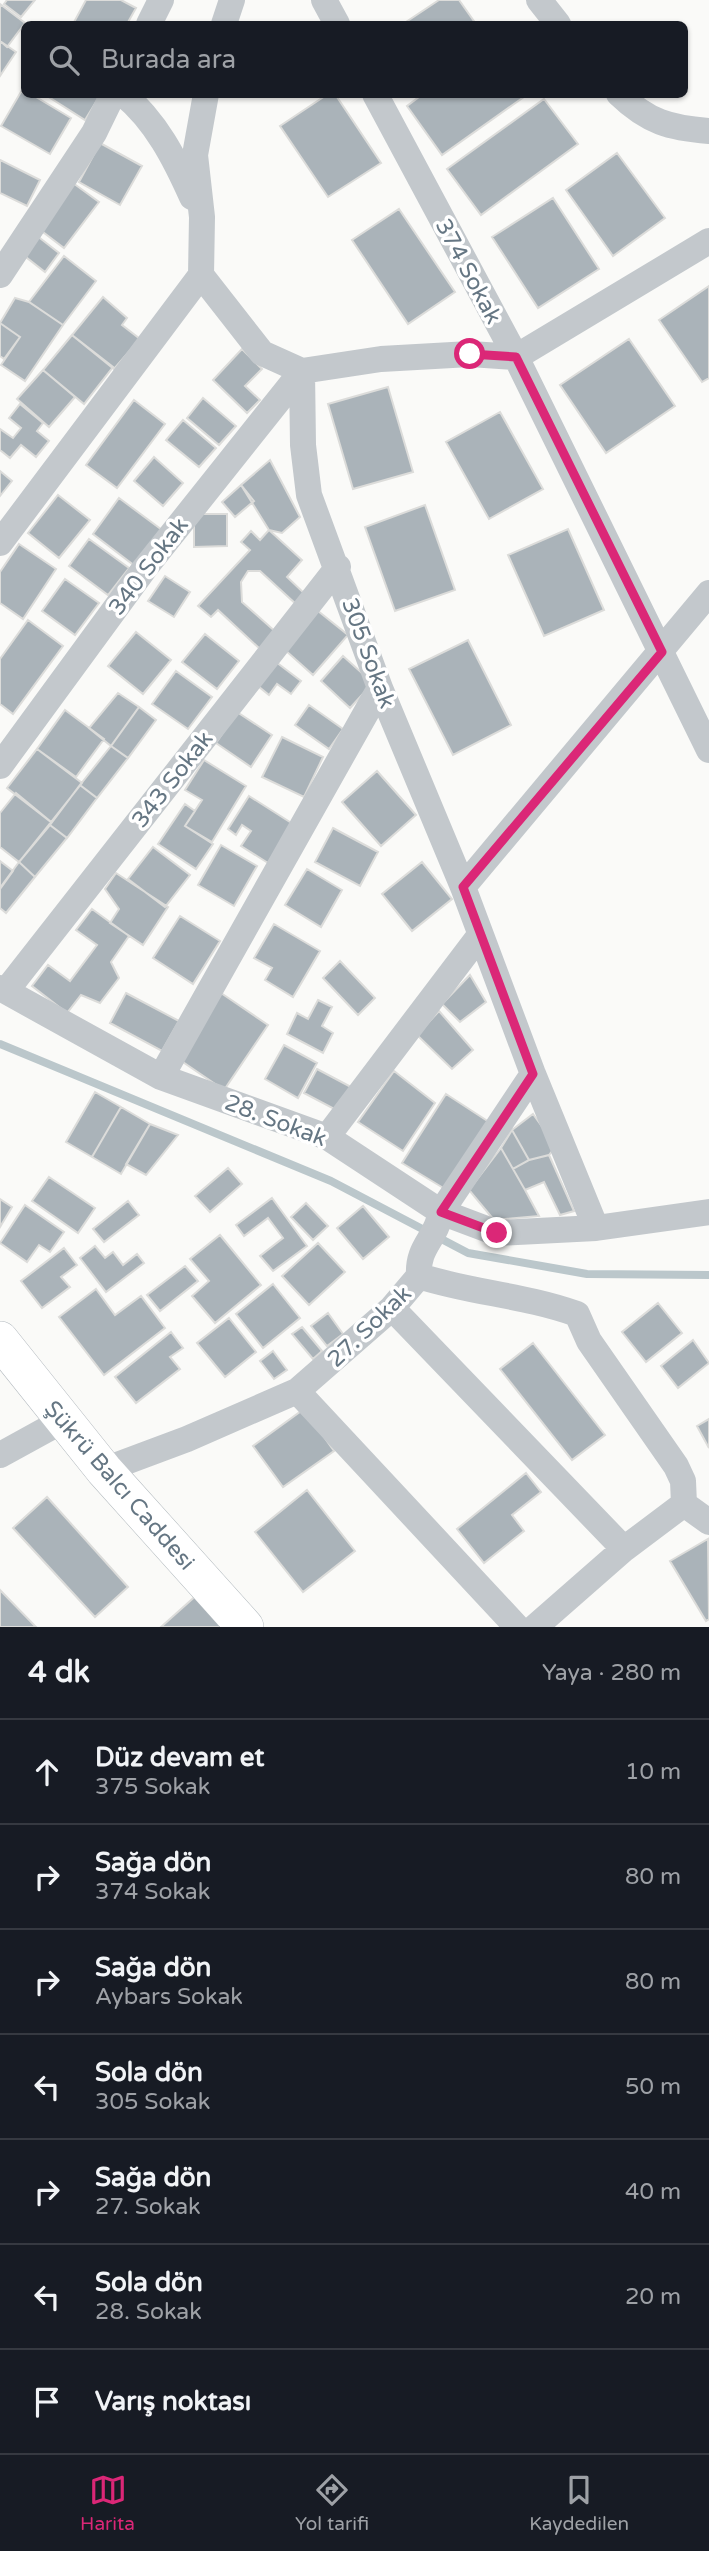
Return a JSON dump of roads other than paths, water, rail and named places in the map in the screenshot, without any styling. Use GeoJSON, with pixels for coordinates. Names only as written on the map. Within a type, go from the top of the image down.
{"type":"FeatureCollection","features":[{"type":"Feature","properties":{"kind":"street"},"geometry":{"type":"LineString","coordinates":[[150,21],[161,0]]}},
{"type":"Feature","properties":{"kind":"street"},"geometry":{"type":"LineString","coordinates":[[225,21],[232,0]]}},
{"type":"Feature","properties":{"kind":"street"},"geometry":{"type":"LineString","coordinates":[[324,0],[335,21]]}},
{"type":"Feature","properties":{"kind":"street"},"geometry":{"type":"LineString","coordinates":[[539,0],[556,21]]}},
{"type":"Feature","properties":{"kind":"street"},"geometry":{"type":"LineString","coordinates":[[0,275],[94,133],[111,98]]}},
{"type":"Feature","properties":{"kind":"street"},"geometry":{"type":"LineString","coordinates":[[128,98],[138,107],[173,155],[202,217]]}},
{"type":"Feature","properties":{"kind":"street"},"geometry":{"type":"LineString","coordinates":[[0,542],[201,275],[202,217],[195,155],[205,98]]}},
{"type":"Feature","properties":{"kind":"street","name":"374 Sokak"},"geometry":{"type":"LineString","coordinates":[[377,98],[516,357],[709,750]]}},
{"type":"Feature","properties":{"kind":"street"},"geometry":{"type":"LineString","coordinates":[[623,98],[639,113],[676,129],[709,131]]}},
{"type":"Feature","properties":{"kind":"street"},"geometry":{"type":"LineString","coordinates":[[201,275],[262,353],[302,371],[381,359],[470,354],[516,357],[709,241]]}},
{"type":"Feature","properties":{"kind":"street","name":"305 Sokak"},"geometry":{"type":"LineString","coordinates":[[302,371],[303,445],[309,495],[338,567],[380,688],[463,887],[533,1074],[596,1228]]}},
{"type":"Feature","properties":{"kind":"street","name":"340 Sokak"},"geometry":{"type":"LineString","coordinates":[[0,766],[145,568],[302,371]]}},
{"type":"Feature","properties":{"kind":"street","name":"343 Sokak"},"geometry":{"type":"LineString","coordinates":[[3,990],[338,567]]}},
{"type":"Feature","properties":{"kind":"street"},"geometry":{"type":"LineString","coordinates":[[463,887],[709,593]]}},
{"type":"Feature","properties":{"kind":"street"},"geometry":{"type":"LineString","coordinates":[[161,1077],[380,688]]}},
{"type":"Feature","properties":{"kind":"street"},"geometry":{"type":"LineString","coordinates":[[327,1137],[480,935]]}},
{"type":"Feature","properties":{"kind":"street","name":"28. Sokak"},"geometry":{"type":"LineString","coordinates":[[3,990],[161,1077],[327,1137],[440,1219],[497,1233],[596,1228],[709,1212]]}},
{"type":"Feature","properties":{"kind":"street","name":"27. Sokak"},"geometry":{"type":"LineString","coordinates":[[104,1470],[187,1439],[297,1391],[392,1308],[418,1268],[440,1219],[533,1074]]}},
{"type":"Feature","properties":{"kind":"street"},"geometry":{"type":"LineString","coordinates":[[418,1268],[455,1288],[538,1300],[577,1314],[589,1341],[676,1466],[683,1481],[684,1504]]}},
{"type":"Feature","properties":{"kind":"street"},"geometry":{"type":"LineString","coordinates":[[392,1308],[624,1549]]}},
{"type":"Feature","properties":{"kind":"street","name":"Şükrü Balcı Caddesi"},"geometry":{"type":"LineString","coordinates":[[0,1340],[62,1421],[245,1627]]}},
{"type":"Feature","properties":{"kind":"street"},"geometry":{"type":"LineString","coordinates":[[297,1391],[517,1627]]}},
{"type":"Feature","properties":{"kind":"street"},"geometry":{"type":"LineString","coordinates":[[0,1455],[62,1421]]}},
{"type":"Feature","properties":{"kind":"street"},"geometry":{"type":"LineString","coordinates":[[684,1504],[709,1522]]}},
{"type":"Feature","properties":{"kind":"street"},"geometry":{"type":"LineString","coordinates":[[535,1627],[624,1549],[684,1504]]}},
{"type":"Feature","properties":{"kind":"waterway"},"geometry":{"type":"LineString","coordinates":[[0,1044],[331,1181],[468,1253],[587,1274],[709,1275]]}}]}
